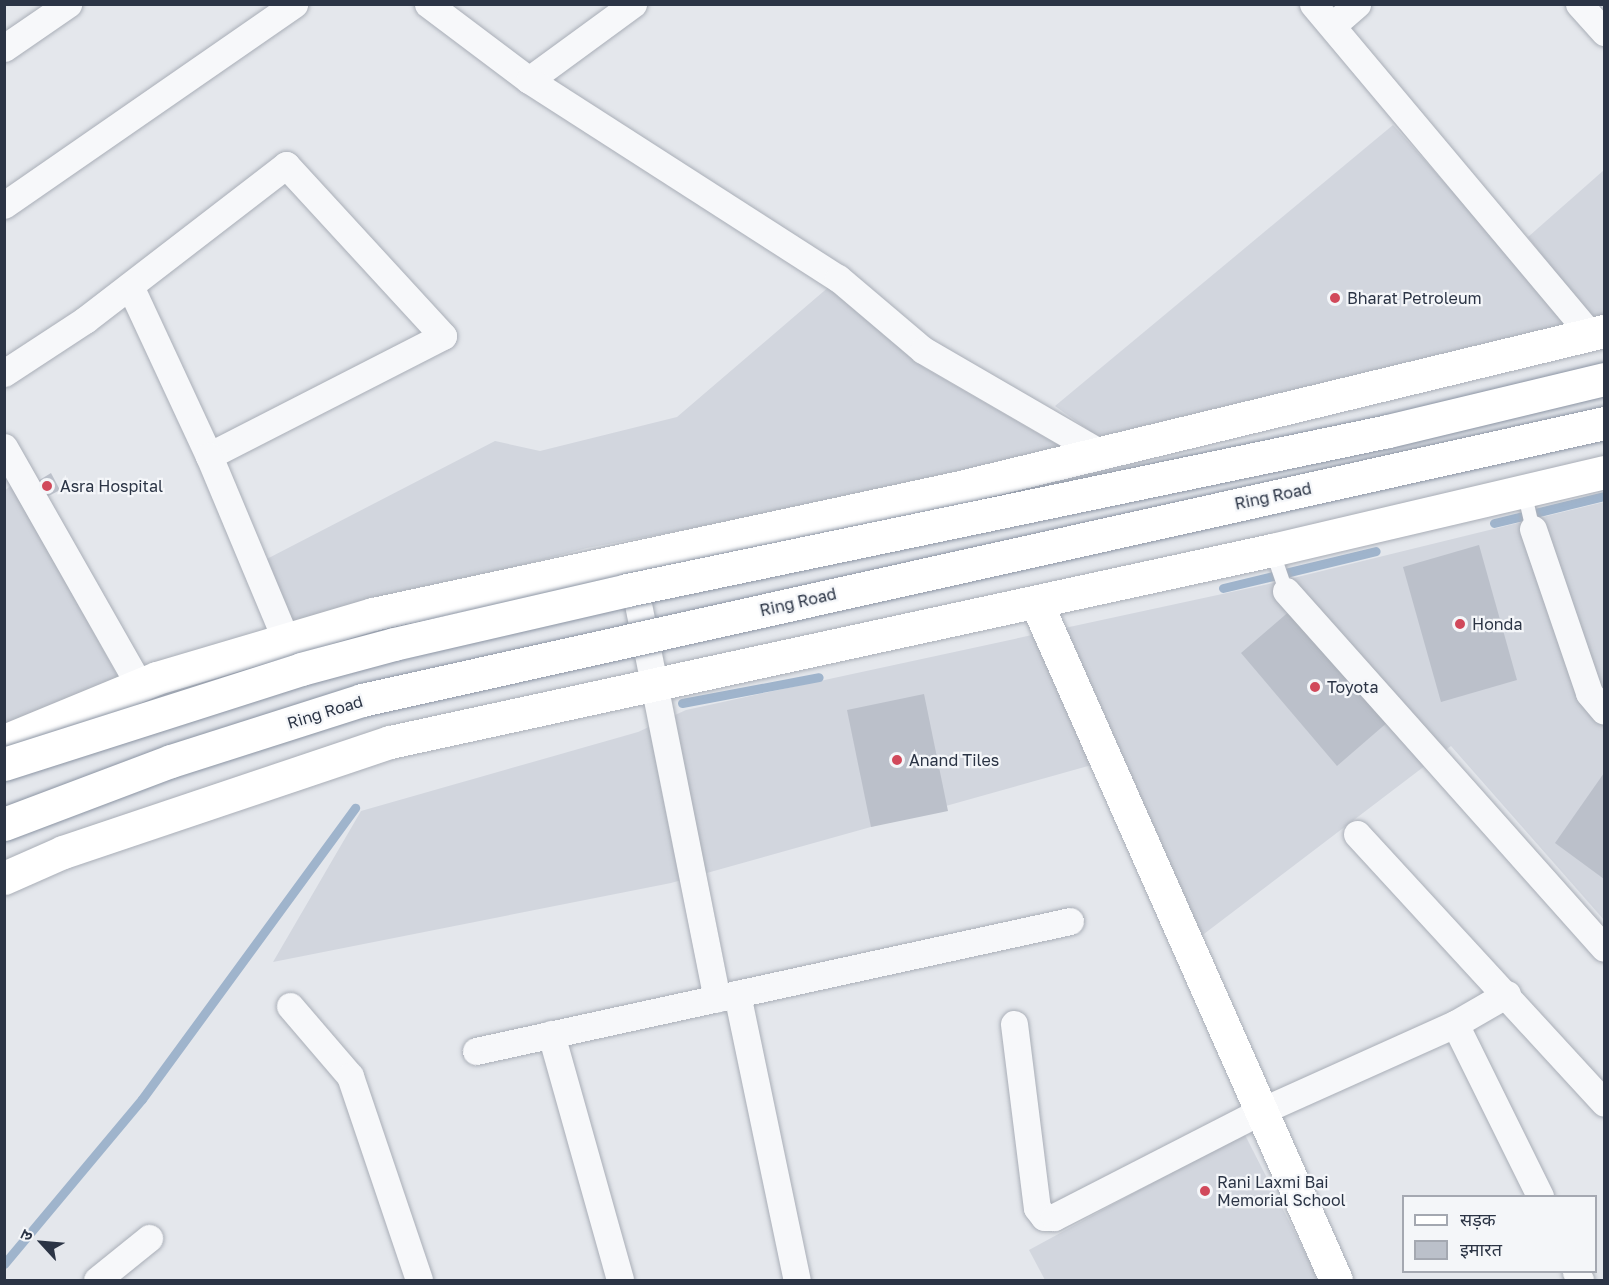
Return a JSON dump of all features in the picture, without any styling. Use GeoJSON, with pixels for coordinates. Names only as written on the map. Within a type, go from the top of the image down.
{"type":"FeatureCollection","features":[{"type":"Feature","properties":{"kind":"main road"},"geometry":{"type":"LineString","coordinates":[[4,741],[139,685],[285,638],[372,614],[1101,453],[1598,333]]}},
{"type":"Feature","properties":{"kind":"main road"},"geometry":{"type":"LineString","coordinates":[[4,764],[302,669],[393,644],[639,588],[1388,430],[1605,379]]}},
{"type":"Feature","properties":{"kind":"main road","name":"Ring Road"},"geometry":{"type":"LineString","coordinates":[[4,824],[171,761],[362,700],[1605,423]]}},
{"type":"Feature","properties":{"kind":"main road"},"geometry":{"type":"LineString","coordinates":[[4,878],[63,852],[390,742],[654,684],[1040,611],[1279,572],[1529,511],[1605,472]]}},
{"type":"Feature","properties":{"kind":"main road"},"geometry":{"type":"LineString","coordinates":[[1040,611],[1259,1112],[1336,1281]]}},
{"type":"Feature","properties":{"kind":"street"},"geometry":{"type":"LineString","coordinates":[[4,48],[68,4]]}},
{"type":"Feature","properties":{"kind":"street"},"geometry":{"type":"LineString","coordinates":[[4,205],[294,4]]}},
{"type":"Feature","properties":{"kind":"street"},"geometry":{"type":"LineString","coordinates":[[529,80],[633,4]]}},
{"type":"Feature","properties":{"kind":"street"},"geometry":{"type":"LineString","coordinates":[[1313,4],[1462,186],[1598,333]]}},
{"type":"Feature","properties":{"kind":"street"},"geometry":{"type":"LineString","coordinates":[[1332,25],[1357,4]]}},
{"type":"Feature","properties":{"kind":"street"},"geometry":{"type":"LineString","coordinates":[[1579,4],[1605,32]]}},
{"type":"Feature","properties":{"kind":"street"},"geometry":{"type":"LineString","coordinates":[[436,6],[529,80],[838,278],[923,350],[1101,453]]}},
{"type":"Feature","properties":{"kind":"street"},"geometry":{"type":"LineString","coordinates":[[4,373],[130,286],[286,165],[443,336],[209,456]]}},
{"type":"Feature","properties":{"kind":"street"},"geometry":{"type":"LineString","coordinates":[[130,286],[209,456],[285,638]]}},
{"type":"Feature","properties":{"kind":"street"},"geometry":{"type":"LineString","coordinates":[[4,447],[139,685]]}},
{"type":"Feature","properties":{"kind":"street"},"geometry":{"type":"LineString","coordinates":[[1529,511],[1589,693],[1605,711]]}},
{"type":"Feature","properties":{"kind":"street"},"geometry":{"type":"LineString","coordinates":[[629,559],[654,684],[797,1281]]}},
{"type":"Feature","properties":{"kind":"street"},"geometry":{"type":"LineString","coordinates":[[1279,572],[1605,948]]}},
{"type":"Feature","properties":{"kind":"street"},"geometry":{"type":"LineString","coordinates":[[1358,834],[1508,994],[1605,1102]]}},
{"type":"Feature","properties":{"kind":"street"},"geometry":{"type":"LineString","coordinates":[[476,1051],[1070,921]]}},
{"type":"Feature","properties":{"kind":"street"},"geometry":{"type":"LineString","coordinates":[[1014,1024],[1037,1208],[1044,1217],[1054,1217],[1259,1112],[1455,1024],[1508,994]]}},
{"type":"Feature","properties":{"kind":"street"},"geometry":{"type":"LineString","coordinates":[[290,1006],[350,1076],[419,1281]]}},
{"type":"Feature","properties":{"kind":"street"},"geometry":{"type":"LineString","coordinates":[[1455,1024],[1538,1195]]}},
{"type":"Feature","properties":{"kind":"street"},"geometry":{"type":"LineString","coordinates":[[551,1034],[620,1281]]}},
{"type":"Feature","properties":{"kind":"street"},"geometry":{"type":"LineString","coordinates":[[97,1281],[148,1238]]}},
{"type":"Feature","properties":{"kind":"shaded area"},"geometry":{"type":"Polygon","coordinates":[[[1393,125],[1576,329],[1105,442],[1055,406],[1393,125]]]}},
{"type":"Feature","properties":{"kind":"shaded area"},"geometry":{"type":"Polygon","coordinates":[[[1604,170],[1604,317],[1592,320],[1528,237],[1604,170]]]}},
{"type":"Feature","properties":{"kind":"shaded area"},"geometry":{"type":"Polygon","coordinates":[[[831,285],[923,367],[1065,449],[886,492],[587,548],[287,627],[261,562],[495,441],[540,451],[677,417],[831,285]]]}},
{"type":"Feature","properties":{"kind":"shaded area"},"geometry":{"type":"Polygon","coordinates":[[[12,485],[122,684],[4,729],[4,491],[12,485]]]}},
{"type":"Feature","properties":{"kind":"shaded area"},"geometry":{"type":"Polygon","coordinates":[[[1604,502],[1604,920],[1451,746],[1196,940],[1113,759],[671,883],[273,962],[361,811],[638,732],[686,710],[1273,583],[1604,502]]]}},
{"type":"Feature","properties":{"kind":"shaded area","name":"Rani Laxmi Bai Memorial School"},"geometry":{"type":"Polygon","coordinates":[[[1244,1133],[1319,1280],[1045,1280],[1029,1250],[1244,1133]]]}},
{"type":"Feature","properties":{"kind":"building"},"geometry":{"type":"Polygon","coordinates":[[[51,473],[60,490],[41,500],[33,484],[51,473]]]}},
{"type":"Feature","properties":{"kind":"building","name":"Honda"},"geometry":{"type":"Polygon","coordinates":[[[1479,545],[1517,680],[1441,702],[1403,567],[1479,545]]]}},
{"type":"Feature","properties":{"kind":"building","name":"Toyota"},"geometry":{"type":"Polygon","coordinates":[[[1292,609],[1389,721],[1337,766],[1241,653],[1292,609]]]}},
{"type":"Feature","properties":{"kind":"building","name":"Anand Tiles"},"geometry":{"type":"Polygon","coordinates":[[[924,694],[948,811],[871,827],[847,710],[924,694]]]}},
{"type":"Feature","properties":{"kind":"building"},"geometry":{"type":"Polygon","coordinates":[[[1604,773],[1604,879],[1555,843],[1604,773]]]}},
{"type":"Feature","properties":{"kind":"waterway"},"geometry":{"type":"LineString","coordinates":[[1494,523],[1604,496]]}},
{"type":"Feature","properties":{"kind":"waterway"},"geometry":{"type":"LineString","coordinates":[[1223,588],[1376,551]]}},
{"type":"Feature","properties":{"kind":"waterway"},"geometry":{"type":"LineString","coordinates":[[682,703],[819,677]]}},
{"type":"Feature","properties":{"kind":"waterway"},"geometry":{"type":"LineString","coordinates":[[4,1264],[142,1099],[355,808]]}},
{"type":"Feature","properties":{"kind":"place","name":"Bharat Petroleum"},"geometry":{"type":"Point","coordinates":[1335,298]}},
{"type":"Feature","properties":{"kind":"place","name":"Asra Hospital"},"geometry":{"type":"Point","coordinates":[47,486]}},
{"type":"Feature","properties":{"kind":"place","name":"Honda"},"geometry":{"type":"Point","coordinates":[1460,624]}},
{"type":"Feature","properties":{"kind":"place","name":"Toyota"},"geometry":{"type":"Point","coordinates":[1315,687]}},
{"type":"Feature","properties":{"kind":"place","name":"Anand Tiles"},"geometry":{"type":"Point","coordinates":[897,760]}},
{"type":"Feature","properties":{"kind":"place","name":"Rani Laxmi Bai Memorial School"},"geometry":{"type":"Point","coordinates":[1205,1191]}}]}
